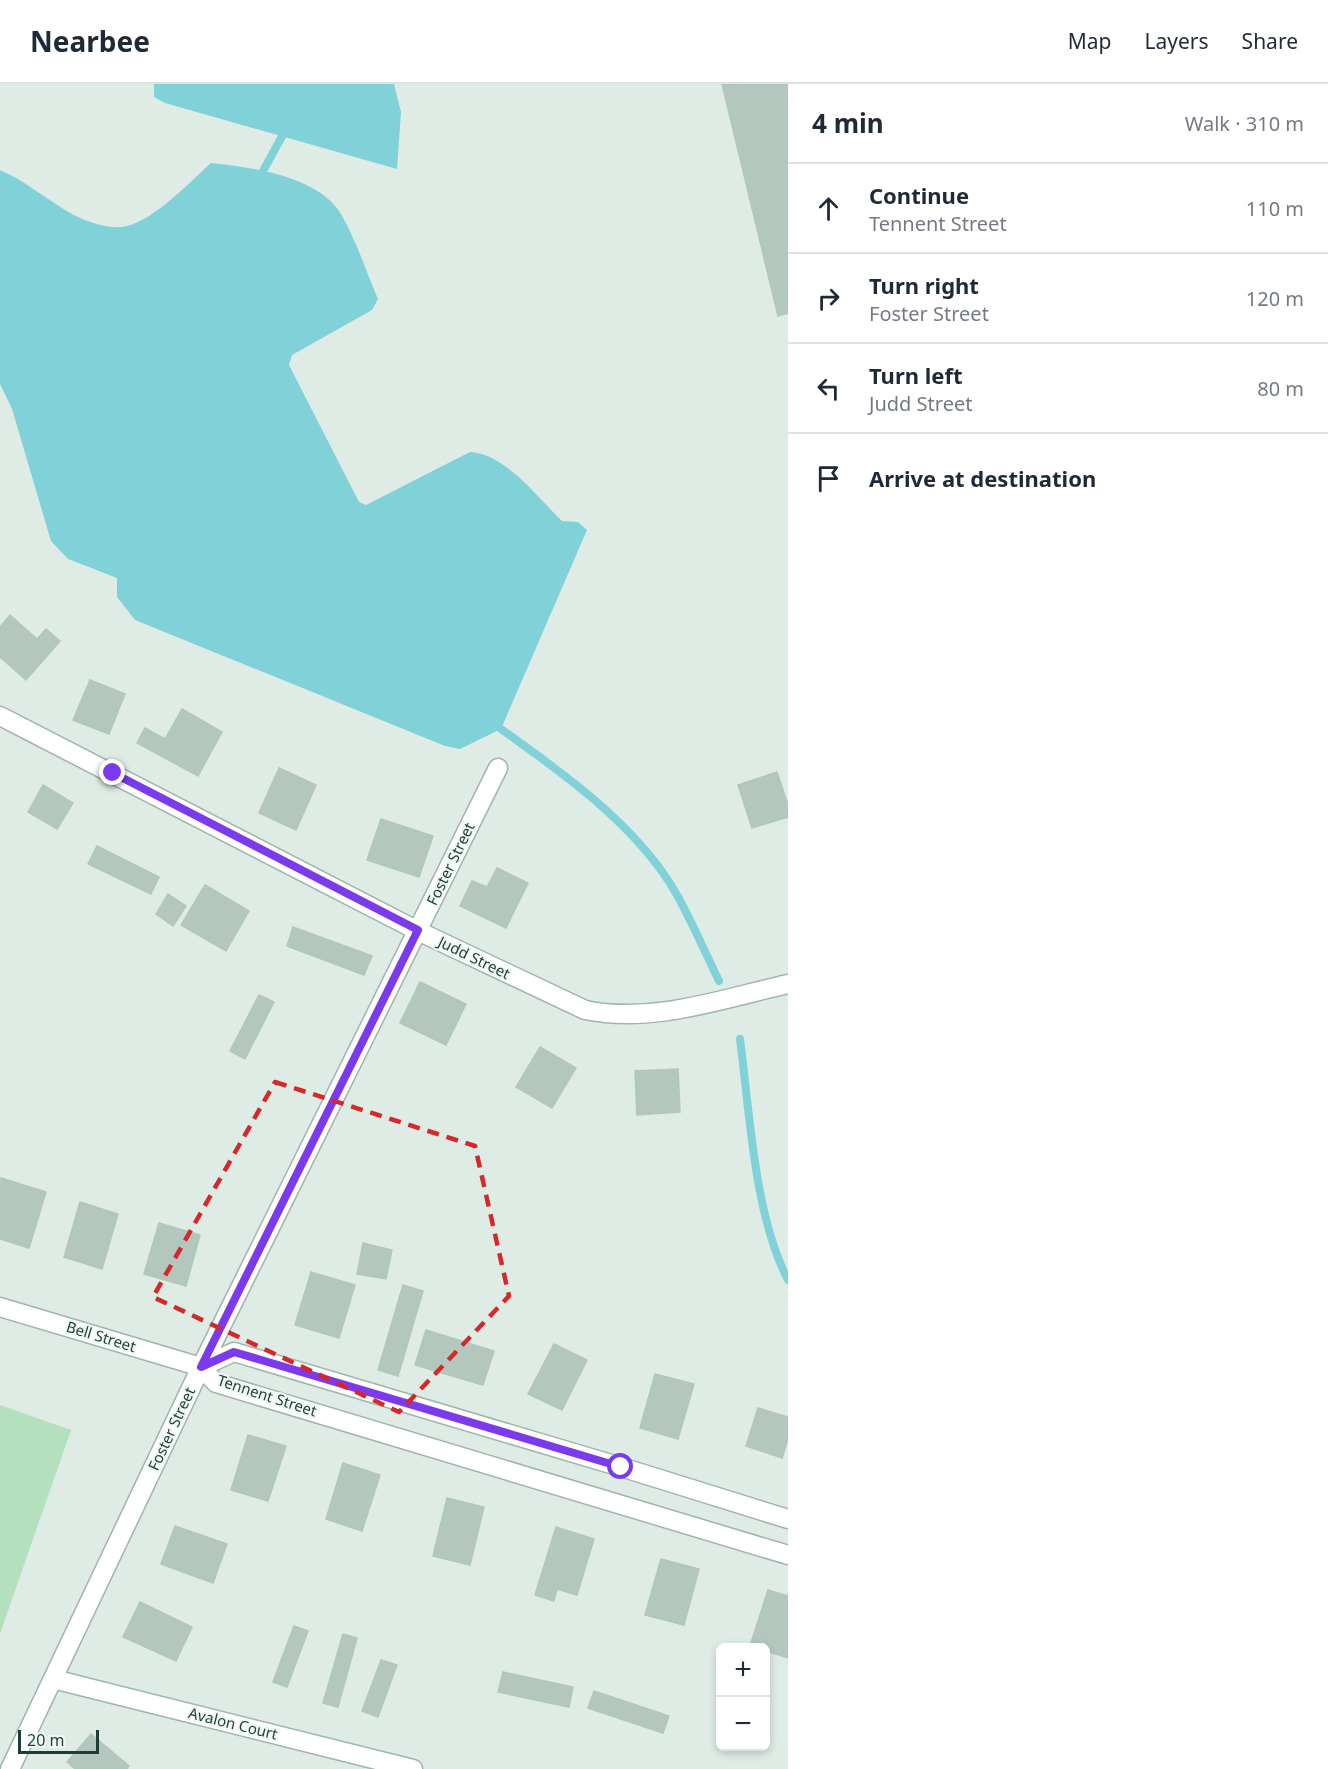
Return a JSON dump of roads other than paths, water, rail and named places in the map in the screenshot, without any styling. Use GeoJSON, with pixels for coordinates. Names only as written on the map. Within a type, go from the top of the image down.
{"type":"FeatureCollection","features":[{"type":"Feature","properties":{"kind":"street","name":"Judd Street"},"geometry":{"type":"LineString","coordinates":[[0,716],[418,930],[560,1001],[585,1010],[610,1016],[637,1016],[788,984]]}},
{"type":"Feature","properties":{"kind":"street","name":"Foster Street"},"geometry":{"type":"LineString","coordinates":[[10,1769],[201,1367],[498,768]]}},
{"type":"Feature","properties":{"kind":"street","name":"Bell Street"},"geometry":{"type":"LineString","coordinates":[[0,1307],[201,1367]]}},
{"type":"Feature","properties":{"kind":"street","name":"Tennent Street"},"geometry":{"type":"LineString","coordinates":[[788,1519],[610,1463],[234,1352],[201,1367],[216,1383],[788,1555]]}},
{"type":"Feature","properties":{"kind":"street","name":"Avalon Court"},"geometry":{"type":"LineString","coordinates":[[53,1679],[413,1769]]}},
{"type":"Feature","properties":{"kind":"water"},"geometry":{"type":"Polygon","coordinates":[[[154,84],[394,84],[401,112],[397,169],[165,103],[154,97],[154,84]]]}},
{"type":"Feature","properties":{"kind":"water"},"geometry":{"type":"Polygon","coordinates":[[[211,163],[245,167],[282,176],[317,191],[331,201],[341,214],[356,245],[378,299],[372,310],[292,355],[289,365],[359,502],[366,505],[470,452],[496,460],[508,468],[562,521],[578,522],[587,530],[501,729],[460,749],[445,746],[135,620],[117,597],[117,578],[68,559],[51,541],[12,409],[0,384],[0,170],[76,216],[93,223],[119,227],[138,222],[149,216],[211,163]]]}},
{"type":"Feature","properties":{"kind":"waterway"},"geometry":{"type":"LineString","coordinates":[[263,171],[285,131]]}},
{"type":"Feature","properties":{"kind":"waterway"},"geometry":{"type":"LineString","coordinates":[[501,729],[598,803],[642,847],[661,870],[677,895],[719,981]]}},
{"type":"Feature","properties":{"kind":"waterway"},"geometry":{"type":"LineString","coordinates":[[740,1039],[761,1195],[777,1254],[788,1280]]}}]}
